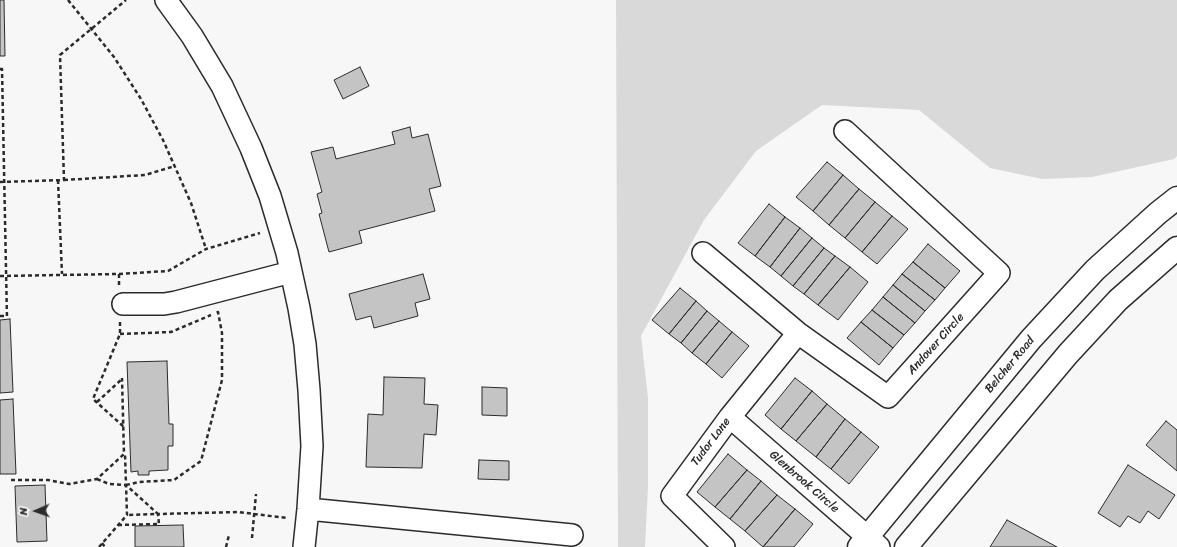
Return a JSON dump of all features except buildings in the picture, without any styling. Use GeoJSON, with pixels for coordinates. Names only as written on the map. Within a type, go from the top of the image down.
{"type":"FeatureCollection","features":[{"type":"Feature","properties":{"kind":"main road","name":"Belcher Road"},"geometry":{"type":"LineString","coordinates":[[868,544],[1031,339],[1095,270],[1158,213],[1177,198]]}},
{"type":"Feature","properties":{"kind":"main road"},"geometry":{"type":"LineString","coordinates":[[906,547],[1068,354],[1118,300],[1177,248]]}},
{"type":"Feature","properties":{"kind":"street"},"geometry":{"type":"LineString","coordinates":[[166,0],[192,36],[222,86],[251,148],[270,196],[291,272],[305,344],[312,446],[300,514],[304,547]]}},
{"type":"Feature","properties":{"kind":"street","name":"Andover Circle"},"geometry":{"type":"LineString","coordinates":[[703,253],[798,334],[888,396],[1000,273],[844,131]]}},
{"type":"Feature","properties":{"kind":"street"},"geometry":{"type":"LineString","coordinates":[[121,304],[164,304],[176,302],[291,272]]}},
{"type":"Feature","properties":{"kind":"street","name":"Tudor Lane"},"geometry":{"type":"LineString","coordinates":[[724,547],[672,496],[730,417],[798,334]]}},
{"type":"Feature","properties":{"kind":"street","name":"Glenbrook Circle"},"geometry":{"type":"LineString","coordinates":[[730,417],[868,544]]}},
{"type":"Feature","properties":{"kind":"street"},"geometry":{"type":"LineString","coordinates":[[300,514],[572,535]]}},
{"type":"Feature","properties":{"kind":"path"},"geometry":{"type":"LineString","coordinates":[[68,0],[114,57],[141,99],[163,140],[191,203],[206,250]]}},
{"type":"Feature","properties":{"kind":"path"},"geometry":{"type":"LineString","coordinates":[[64,180],[60,55],[126,0]]}},
{"type":"Feature","properties":{"kind":"path"},"geometry":{"type":"LineString","coordinates":[[0,69],[2,69],[7,318],[0,316]]}},
{"type":"Feature","properties":{"kind":"path"},"geometry":{"type":"LineString","coordinates":[[0,182],[144,175],[175,166]]}},
{"type":"Feature","properties":{"kind":"path"},"geometry":{"type":"LineString","coordinates":[[58,180],[62,274]]}},
{"type":"Feature","properties":{"kind":"path"},"geometry":{"type":"LineString","coordinates":[[0,276],[118,274],[168,271],[206,250],[269,230],[281,233]]}},
{"type":"Feature","properties":{"kind":"path"},"geometry":{"type":"LineString","coordinates":[[118,274],[121,304],[120,334],[94,399],[124,427]]}},
{"type":"Feature","properties":{"kind":"path"},"geometry":{"type":"LineString","coordinates":[[11,480],[48,480],[69,484],[97,480],[109,484],[126,485],[139,482],[174,480],[201,461],[222,380],[222,333],[218,312],[171,332],[120,334]]}},
{"type":"Feature","properties":{"kind":"path"},"geometry":{"type":"LineString","coordinates":[[97,402],[122,378],[127,515],[99,547]]}},
{"type":"Feature","properties":{"kind":"path"},"geometry":{"type":"LineString","coordinates":[[97,480],[124,454]]}},
{"type":"Feature","properties":{"kind":"path"},"geometry":{"type":"LineString","coordinates":[[118,525],[159,524],[158,514],[126,485]]}},
{"type":"Feature","properties":{"kind":"path"},"geometry":{"type":"LineString","coordinates":[[252,538],[256,494]]}},
{"type":"Feature","properties":{"kind":"path"},"geometry":{"type":"LineString","coordinates":[[127,515],[238,512],[254,514],[300,514]]}},
{"type":"Feature","properties":{"kind":"path"},"geometry":{"type":"LineString","coordinates":[[226,547],[229,535]]}},
{"type":"Feature","properties":{"kind":"path"},"geometry":{"type":"LineString","coordinates":[[102,543],[105,547]]}},
{"type":"Feature","properties":{"kind":"shaded area"},"geometry":{"type":"Polygon","coordinates":[[[616,0],[1177,0],[1177,156],[1174,159],[1092,177],[1042,179],[990,168],[919,110],[822,105],[756,151],[704,220],[641,336],[648,398],[648,487],[645,547],[618,547],[616,0]]]}}]}
